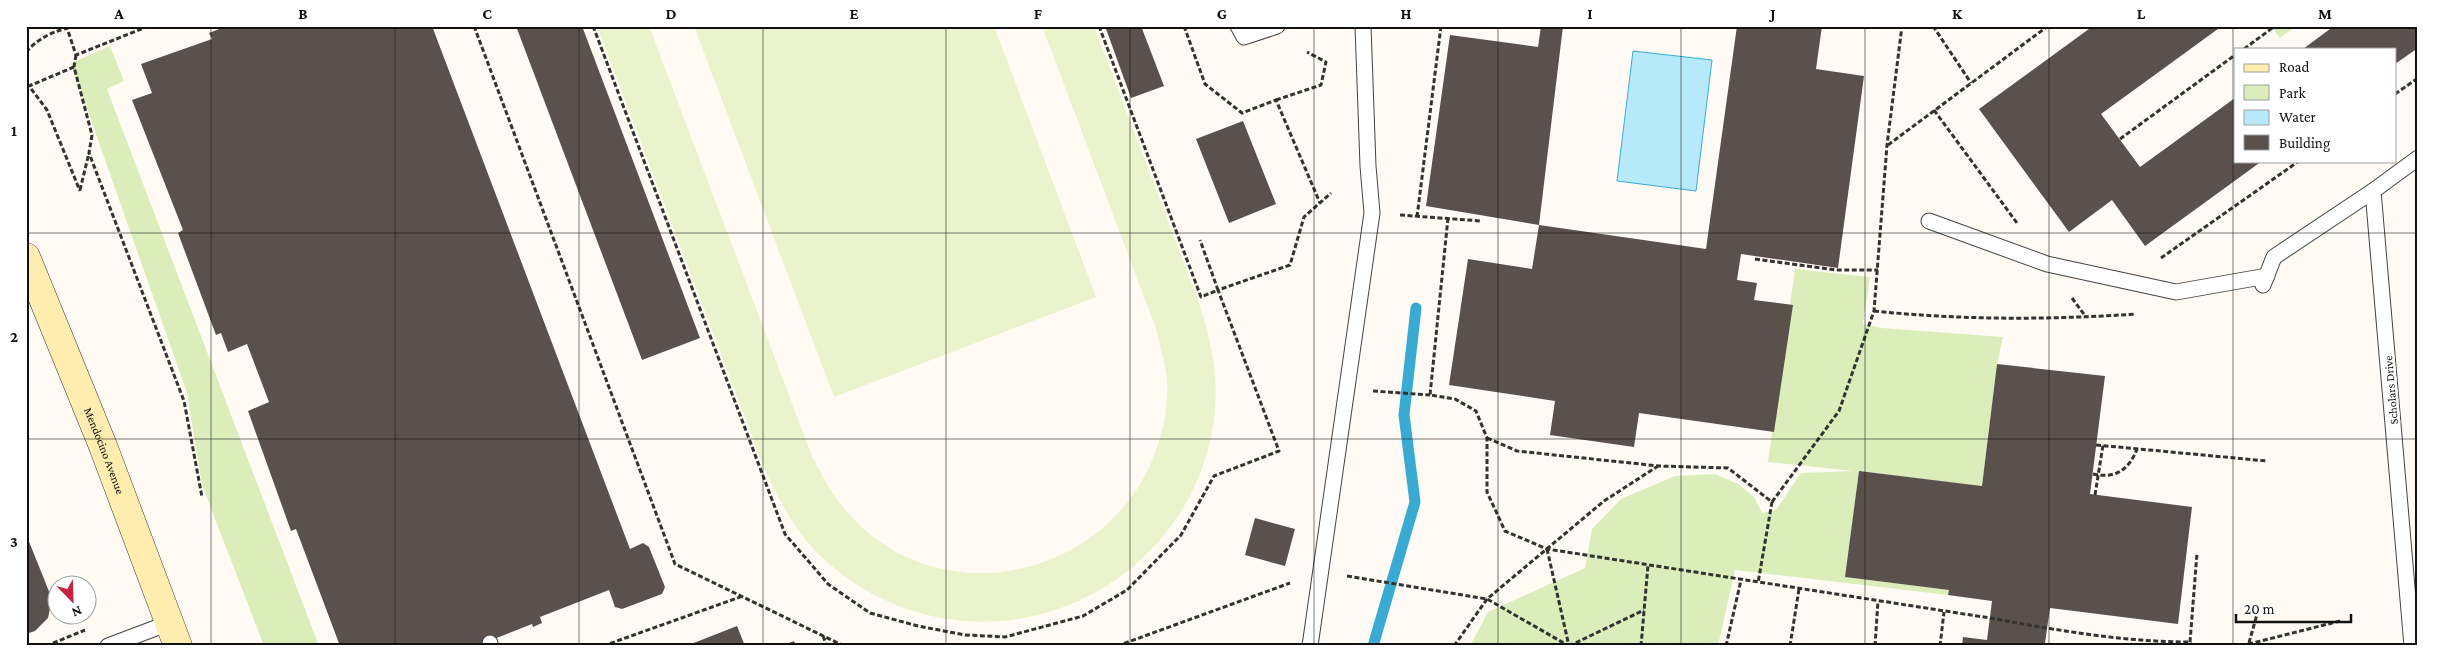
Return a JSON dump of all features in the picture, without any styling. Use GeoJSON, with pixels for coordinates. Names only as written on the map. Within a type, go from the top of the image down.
{"type":"FeatureCollection","features":[{"type":"Feature","properties":{"kind":"main road","name":"Mendocino Avenue"},"geometry":{"type":"LineString","coordinates":[[26,257],[103,446],[174,634]]}},
{"type":"Feature","properties":{"kind":"lane"},"geometry":{"type":"LineString","coordinates":[[1238,26],[1244,37],[1277,26]]}},
{"type":"Feature","properties":{"kind":"lane"},"geometry":{"type":"LineString","coordinates":[[1310,646],[1380,214],[1368,166],[1363,26]]}},
{"type":"Feature","properties":{"kind":"lane"},"geometry":{"type":"LineString","coordinates":[[1929,221],[2047,264],[2176,292],[2265,281],[2274,257],[2373,191],[2418,158]]}},
{"type":"Feature","properties":{"kind":"lane","name":"Scholars Drive"},"geometry":{"type":"LineString","coordinates":[[2373,191],[2412,646]]}},
{"type":"Feature","properties":{"kind":"lane"},"geometry":{"type":"LineString","coordinates":[[108,646],[174,634]]}},
{"type":"Feature","properties":{"kind":"path"},"geometry":{"type":"LineString","coordinates":[[76,55],[149,26]]}},
{"type":"Feature","properties":{"kind":"path"},"geometry":{"type":"LineString","coordinates":[[474,26],[675,564],[844,646]]}},
{"type":"Feature","properties":{"kind":"path"},"geometry":{"type":"LineString","coordinates":[[593,26],[785,534],[828,584],[870,612],[918,626],[965,635],[1005,637],[1083,616],[1127,590],[1181,535],[1214,476],[1279,451],[1200,240]]}},
{"type":"Feature","properties":{"kind":"path"},"geometry":{"type":"LineString","coordinates":[[1099,26],[1201,297],[1290,265],[1304,217],[1331,193]]}},
{"type":"Feature","properties":{"kind":"path"},"geometry":{"type":"LineString","coordinates":[[1184,26],[1205,84],[1242,113],[1320,84],[1326,62],[1307,52]]}},
{"type":"Feature","properties":{"kind":"path"},"geometry":{"type":"LineString","coordinates":[[1417,216],[1440,26]]}},
{"type":"Feature","properties":{"kind":"path"},"geometry":{"type":"LineString","coordinates":[[1758,583],[1772,502],[1839,411],[1874,311],[1887,145],[1902,26]]}},
{"type":"Feature","properties":{"kind":"path"},"geometry":{"type":"LineString","coordinates":[[1932,26],[1971,83]]}},
{"type":"Feature","properties":{"kind":"path"},"geometry":{"type":"LineString","coordinates":[[1887,145],[2048,26]]}},
{"type":"Feature","properties":{"kind":"path"},"geometry":{"type":"LineString","coordinates":[[2245,48],[2275,26]]}},
{"type":"Feature","properties":{"kind":"path"},"geometry":{"type":"LineString","coordinates":[[26,52],[37,40],[50,33],[67,28],[76,55],[74,67],[92,134],[80,191],[47,110],[29,86],[74,67]]}},
{"type":"Feature","properties":{"kind":"path"},"geometry":{"type":"LineString","coordinates":[[2120,139],[2234,56]]}},
{"type":"Feature","properties":{"kind":"path"},"geometry":{"type":"LineString","coordinates":[[2396,93],[2418,78]]}},
{"type":"Feature","properties":{"kind":"path"},"geometry":{"type":"LineString","coordinates":[[1276,100],[1320,203]]}},
{"type":"Feature","properties":{"kind":"path"},"geometry":{"type":"LineString","coordinates":[[1934,110],[2086,317]]}},
{"type":"Feature","properties":{"kind":"path"},"geometry":{"type":"LineString","coordinates":[[89,153],[184,400],[202,497]]}},
{"type":"Feature","properties":{"kind":"path"},"geometry":{"type":"LineString","coordinates":[[2161,258],[2298,162]]}},
{"type":"Feature","properties":{"kind":"path"},"geometry":{"type":"LineString","coordinates":[[1380,214],[1480,221]]}},
{"type":"Feature","properties":{"kind":"path"},"geometry":{"type":"LineString","coordinates":[[1430,395],[1448,218]]}},
{"type":"Feature","properties":{"kind":"path"},"geometry":{"type":"LineString","coordinates":[[1755,259],[1836,270],[1878,270]]}},
{"type":"Feature","properties":{"kind":"path"},"geometry":{"type":"LineString","coordinates":[[1874,311],[1928,317],[2056,319],[2141,313]]}},
{"type":"Feature","properties":{"kind":"path"},"geometry":{"type":"LineString","coordinates":[[1394,392],[1455,399],[1476,411],[1487,438],[1487,492],[1505,531],[1547,549],[1944,611],[2047,629],[2155,644],[2190,644],[2197,553]]}},
{"type":"Feature","properties":{"kind":"path"},"geometry":{"type":"LineString","coordinates":[[1487,438],[1517,451],[1659,466],[1728,468],[1772,502]]}},
{"type":"Feature","properties":{"kind":"path"},"geometry":{"type":"LineString","coordinates":[[2096,444],[2267,461]]}},
{"type":"Feature","properties":{"kind":"path"},"geometry":{"type":"LineString","coordinates":[[2096,495],[2103,445]]}},
{"type":"Feature","properties":{"kind":"path"},"geometry":{"type":"LineString","coordinates":[[2092,474],[2108,476],[2126,469],[2132,462],[2137,449]]}},
{"type":"Feature","properties":{"kind":"path"},"geometry":{"type":"LineString","coordinates":[[1454,646],[1487,599],[1604,501],[1659,466]]}},
{"type":"Feature","properties":{"kind":"path"},"geometry":{"type":"LineString","coordinates":[[1117,646],[1321,572],[1487,599],[1568,646],[1547,549]]}},
{"type":"Feature","properties":{"kind":"path"},"geometry":{"type":"LineString","coordinates":[[1641,646],[1648,565]]}},
{"type":"Feature","properties":{"kind":"path"},"geometry":{"type":"LineString","coordinates":[[1726,646],[1741,580]]}},
{"type":"Feature","properties":{"kind":"path"},"geometry":{"type":"LineString","coordinates":[[1790,646],[1799,589]]}},
{"type":"Feature","properties":{"kind":"path"},"geometry":{"type":"LineString","coordinates":[[603,646],[744,596]]}},
{"type":"Feature","properties":{"kind":"path"},"geometry":{"type":"LineString","coordinates":[[1875,646],[1878,601]]}},
{"type":"Feature","properties":{"kind":"path"},"geometry":{"type":"LineString","coordinates":[[2248,643],[2258,607]]}},
{"type":"Feature","properties":{"kind":"path"},"geometry":{"type":"LineString","coordinates":[[1569,646],[1644,610]]}},
{"type":"Feature","properties":{"kind":"path"},"geometry":{"type":"LineString","coordinates":[[1940,646],[1944,611]]}},
{"type":"Feature","properties":{"kind":"path"},"geometry":{"type":"LineString","coordinates":[[2241,646],[2340,621]]}},
{"type":"Feature","properties":{"kind":"path"},"geometry":{"type":"LineString","coordinates":[[46,646],[88,629]]}},
{"type":"Feature","properties":{"kind":"path"},"geometry":{"type":"LineString","coordinates":[[823,635],[827,646]]}},
{"type":"Feature","properties":{"kind":"green space"},"geometry":{"type":"Polygon","coordinates":[[[597,26],[649,26],[812,456],[833,493],[850,515],[870,534],[882,543],[916,561],[952,571],[990,573],[1026,567],[1061,555],[1093,535],[1121,510],[1143,479],[1154,456],[1165,419],[1167,381],[1164,360],[1155,326],[1042,26],[1094,26],[1201,308],[1213,360],[1215,398],[1211,439],[1190,496],[1168,530],[1133,566],[1094,593],[1050,612],[1005,621],[958,620],[912,611],[868,591],[827,562],[800,532],[785,509],[766,473],[597,26]]]}},
{"type":"Feature","properties":{"kind":"green space"},"geometry":{"type":"Polygon","coordinates":[[[694,26],[994,26],[1096,297],[834,397],[694,26]]]}},
{"type":"Feature","properties":{"kind":"green space"},"geometry":{"type":"Polygon","coordinates":[[[2271,26],[2296,26],[2280,38],[2271,26]]]}},
{"type":"Feature","properties":{"kind":"green space"},"geometry":{"type":"Polygon","coordinates":[[[110,46],[124,81],[107,89],[319,646],[264,646],[202,485],[187,393],[71,63],[110,46]]]}},
{"type":"Feature","properties":{"kind":"green space"},"geometry":{"type":"Polygon","coordinates":[[[1795,269],[1870,277],[1863,324],[1882,328],[2003,337],[1997,364],[1982,486],[1859,471],[1845,577],[1949,590],[1948,595],[1735,570],[1718,646],[1470,646],[1488,612],[1585,568],[1592,529],[1621,499],[1675,476],[1715,474],[1738,484],[1754,497],[1762,513],[1776,510],[1801,473],[1853,471],[1768,462],[1795,269]]]}},
{"type":"Feature","properties":{"kind":"water"},"geometry":{"type":"Polygon","coordinates":[[[1633,51],[1712,60],[1696,191],[1617,181],[1633,51]]]}},
{"type":"Feature","properties":{"kind":"building"},"geometry":{"type":"Polygon","coordinates":[[[227,26],[234,28],[240,26],[432,26],[630,549],[643,543],[649,547],[665,587],[662,594],[622,609],[615,607],[609,590],[540,617],[542,623],[533,627],[532,624],[476,646],[340,646],[296,529],[291,531],[248,411],[269,402],[247,344],[228,352],[221,333],[216,335],[178,233],[183,230],[132,100],[152,93],[141,64],[212,39],[209,33],[227,26]]]}},
{"type":"Feature","properties":{"kind":"building"},"geometry":{"type":"Polygon","coordinates":[[[516,26],[582,26],[700,338],[642,360],[516,26]]]}},
{"type":"Feature","properties":{"kind":"building"},"geometry":{"type":"Polygon","coordinates":[[[1105,26],[1141,26],[1164,86],[1131,98],[1105,26]]]}},
{"type":"Feature","properties":{"kind":"building"},"geometry":{"type":"Polygon","coordinates":[[[1541,26],[1563,26],[1539,225],[1426,206],[1450,35],[1538,47],[1541,26]]]}},
{"type":"Feature","properties":{"kind":"building"},"geometry":{"type":"Polygon","coordinates":[[[1737,26],[1822,26],[1816,69],[1864,76],[1838,268],[1741,254],[1737,280],[1757,283],[1754,300],[1793,305],[1774,432],[1639,413],[1634,447],[1550,435],[1555,401],[1449,385],[1468,259],[1532,269],[1539,225],[1706,249],[1737,26]]]}},
{"type":"Feature","properties":{"kind":"building"},"geometry":{"type":"Polygon","coordinates":[[[2093,26],[2222,26],[2101,114],[2140,167],[2234,99],[2234,162],[2261,162],[2145,246],[2112,200],[2069,232],[1979,109],[2093,26]]]}},
{"type":"Feature","properties":{"kind":"building"},"geometry":{"type":"Polygon","coordinates":[[[2334,26],[2418,26],[2418,48],[2396,63],[2396,48],[2304,48],[2334,26]]]}},
{"type":"Feature","properties":{"kind":"building"},"geometry":{"type":"Polygon","coordinates":[[[1243,121],[1276,204],[1229,223],[1196,139],[1243,121]]]}},
{"type":"Feature","properties":{"kind":"building"},"geometry":{"type":"Polygon","coordinates":[[[1997,364],[2105,376],[2090,494],[2192,507],[2178,624],[2050,608],[2045,643],[2055,646],[1962,646],[1963,637],[1987,640],[1992,601],[1948,595],[1949,590],[1845,577],[1859,471],[1982,486],[1997,364]]]}},
{"type":"Feature","properties":{"kind":"building"},"geometry":{"type":"Polygon","coordinates":[[[1255,518],[1295,529],[1285,566],[1245,555],[1255,518]]]}},
{"type":"Feature","properties":{"kind":"building"},"geometry":{"type":"Polygon","coordinates":[[[26,534],[48,589],[48,618],[35,631],[26,634],[26,534]]]}},
{"type":"Feature","properties":{"kind":"building"},"geometry":{"type":"Polygon","coordinates":[[[737,626],[745,646],[686,646],[737,626]]]}},
{"type":"Feature","properties":{"kind":"building"},"geometry":{"type":"Polygon","coordinates":[[[794,641],[796,646],[781,646],[794,641]]]}},
{"type":"Feature","properties":{"kind":"waterway"},"geometry":{"type":"LineString","coordinates":[[1373,646],[1415,502],[1404,415],[1416,308]]}}]}
